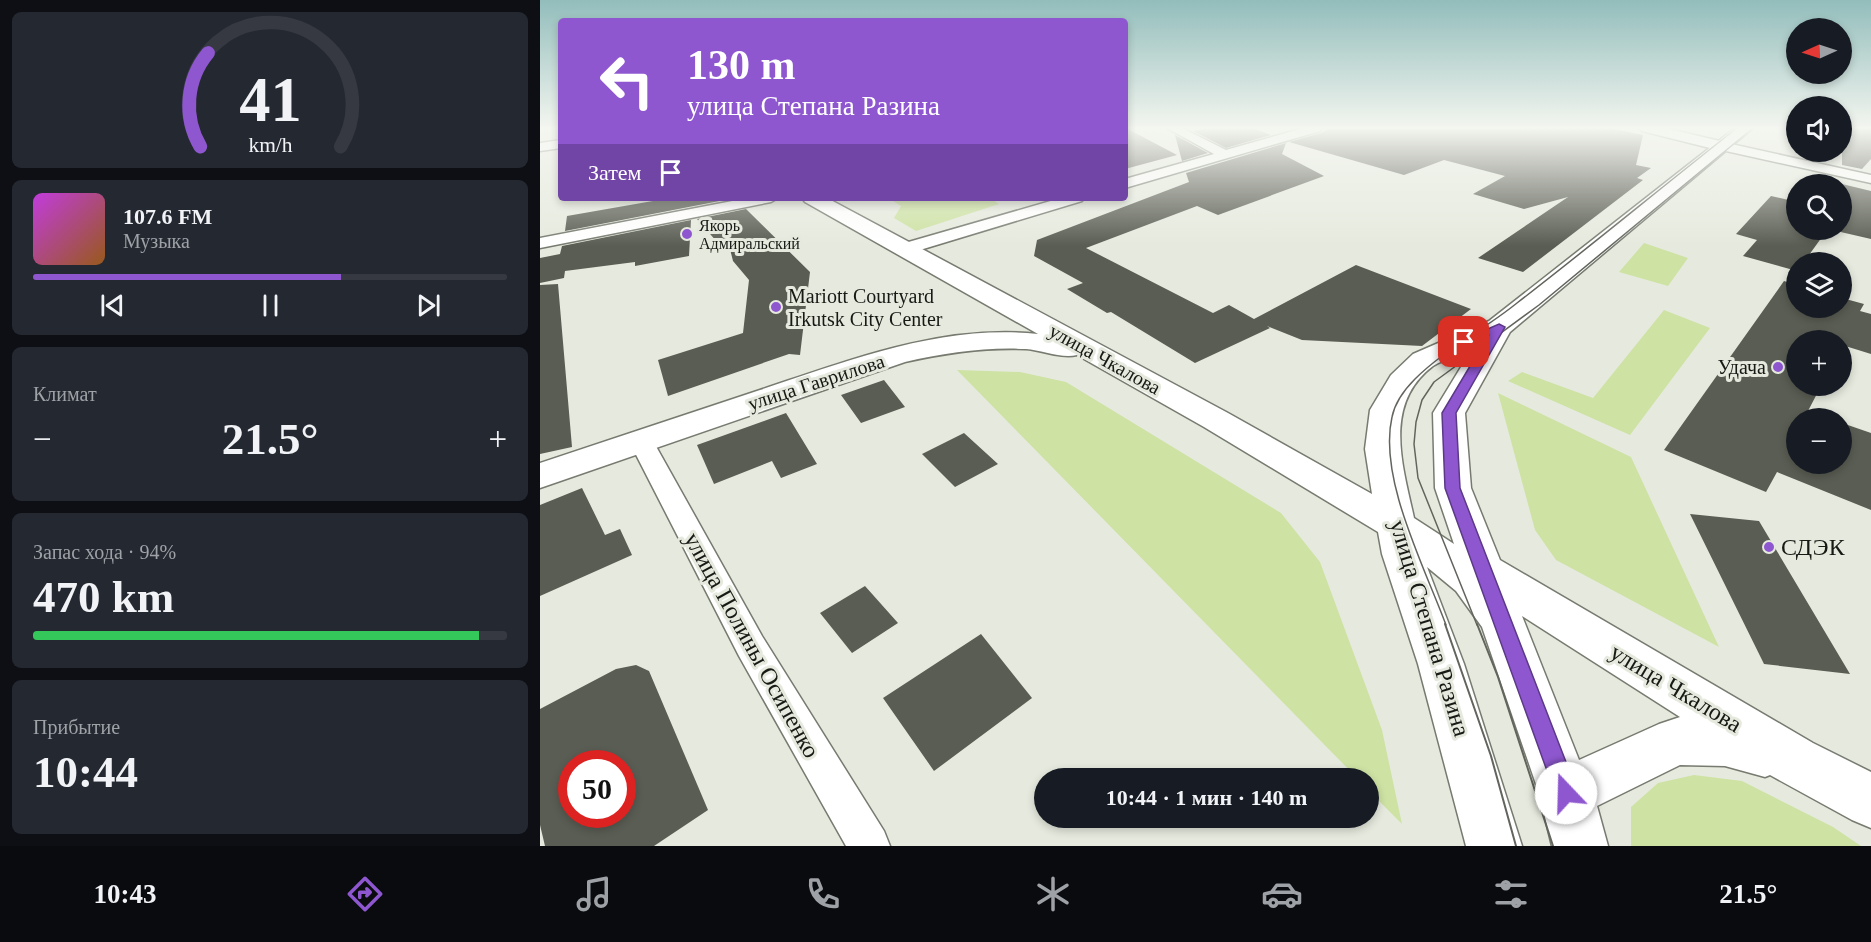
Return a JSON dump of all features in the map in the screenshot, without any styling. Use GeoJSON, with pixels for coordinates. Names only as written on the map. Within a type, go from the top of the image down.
{"type":"FeatureCollection","features":[{"type":"Feature","properties":{"kind":"main road","name":"улица Степана Разина"},"geometry":{"type":"LineString","coordinates":[[1494,846],[1441,664],[1402,554],[1382,448],[1386,410],[1402,382],[1423,360],[1499,327],[1696,167]]}},
{"type":"Feature","properties":{"kind":"main road","name":"улица Чкалова"},"geometry":{"type":"LineString","coordinates":[[817,201],[1100,356],[1395,524],[1471,580],[1503,621]]}},
{"type":"Feature","properties":{"kind":"main road","name":"улица Степана Разина"},"geometry":{"type":"LineString","coordinates":[[1499,327],[1449,413],[1453,488],[1566,793],[1580,846]]}},
{"type":"Feature","properties":{"kind":"main road","name":"улица Гаврилова"},"geometry":{"type":"LineString","coordinates":[[540,476],[879,360],[916,350],[955,345],[1016,342],[1059,345],[1100,356]]}},
{"type":"Feature","properties":{"kind":"main road","name":"улица Чкалова"},"geometry":{"type":"LineString","coordinates":[[1483,570],[1795,760],[1871,801]]}},
{"type":"Feature","properties":{"kind":"main road"},"geometry":{"type":"LineString","coordinates":[[1566,793],[1677,741],[1725,742],[1795,760]]}},
{"type":"Feature","properties":{"kind":"street"},"geometry":{"type":"LineString","coordinates":[[1128,183],[1180,167]]}},
{"type":"Feature","properties":{"kind":"street"},"geometry":{"type":"LineString","coordinates":[[1819,167],[1871,179]]}},
{"type":"Feature","properties":{"kind":"street"},"geometry":{"type":"LineString","coordinates":[[540,243],[756,201]]}},
{"type":"Feature","properties":{"kind":"street"},"geometry":{"type":"LineString","coordinates":[[904,249],[1067,201]]}},
{"type":"Feature","properties":{"kind":"street","name":"улица Полины Осипенко"},"geometry":{"type":"LineString","coordinates":[[641,441],[724,598],[826,778],[868,846]]}},
{"type":"Feature","properties":{"kind":"green space"},"geometry":{"type":"Polygon","coordinates":[[[893,201],[994,201],[999,204],[916,231],[894,218],[901,206],[893,201]]]}},
{"type":"Feature","properties":{"kind":"green space"},"geometry":{"type":"Polygon","coordinates":[[[1644,243],[1688,258],[1668,286],[1619,272],[1644,243]]]}},
{"type":"Feature","properties":{"kind":"green space"},"geometry":{"type":"Polygon","coordinates":[[[1664,310],[1710,328],[1630,435],[1508,381],[1522,372],[1593,398],[1664,310]]]}},
{"type":"Feature","properties":{"kind":"green space"},"geometry":{"type":"Polygon","coordinates":[[[957,370],[1020,372],[1066,382],[1281,513],[1320,562],[1382,730],[1402,824],[1379,801],[1379,768],[1347,768],[957,370]]]}},
{"type":"Feature","properties":{"kind":"green space"},"geometry":{"type":"Polygon","coordinates":[[[1498,393],[1631,457],[1719,647],[1556,560],[1535,530],[1498,393]]]}},
{"type":"Feature","properties":{"kind":"green space"},"geometry":{"type":"Polygon","coordinates":[[[1694,775],[1742,781],[1833,827],[1861,846],[1631,846],[1631,807],[1658,783],[1694,775]]]}},
{"type":"Feature","properties":{"kind":"building"},"geometry":{"type":"Polygon","coordinates":[[[1204,167],[1308,167],[1324,176],[1218,215],[1197,206],[1086,248],[1213,313],[1229,305],[1254,319],[1356,265],[1471,309],[1422,346],[1302,340],[1267,326],[1270,328],[1195,363],[1111,312],[1107,313],[1067,289],[1083,283],[1034,256],[1037,240],[1189,182],[1186,173],[1204,167]]]}},
{"type":"Feature","properties":{"kind":"building"},"geometry":{"type":"Polygon","coordinates":[[[1378,167],[1424,167],[1404,175],[1378,167]]]}},
{"type":"Feature","properties":{"kind":"building"},"geometry":{"type":"Polygon","coordinates":[[[1473,167],[1651,168],[1637,178],[1643,180],[1523,272],[1478,258],[1568,197],[1524,209],[1473,194],[1505,176],[1473,167]]]}},
{"type":"Feature","properties":{"kind":"building"},"geometry":{"type":"Polygon","coordinates":[[[1852,186],[1871,191],[1871,239],[1852,235],[1852,186]]]}},
{"type":"Feature","properties":{"kind":"building"},"geometry":{"type":"Polygon","coordinates":[[[1771,196],[1786,199],[1786,240],[1820,240],[1811,252],[1786,252],[1786,268],[1743,256],[1757,240],[1736,234],[1771,196]]]}},
{"type":"Feature","properties":{"kind":"building"},"geometry":{"type":"Polygon","coordinates":[[[653,201],[720,201],[565,231],[567,216],[653,201]]]}},
{"type":"Feature","properties":{"kind":"building","name":"Mariott Courtyard Irkutsk City Center"},"geometry":{"type":"Polygon","coordinates":[[[746,209],[810,272],[800,355],[789,354],[668,396],[658,360],[743,333],[749,280],[733,261],[730,249],[724,250],[697,219],[746,209]]]}},
{"type":"Feature","properties":{"kind":"building"},"geometry":{"type":"Polygon","coordinates":[[[691,220],[689,256],[635,266],[635,262],[565,271],[564,278],[540,283],[540,258],[560,254],[562,246],[691,220]]]}},
{"type":"Feature","properties":{"kind":"building"},"geometry":{"type":"Polygon","coordinates":[[[1784,281],[1786,282],[1786,318],[1852,318],[1852,301],[1864,304],[1860,311],[1871,314],[1871,354],[1852,348],[1852,330],[1786,330],[1786,396],[1816,396],[1810,408],[1786,408],[1786,474],[1852,474],[1852,426],[1871,433],[1871,510],[1777,472],[1766,492],[1664,450],[1784,281]]]}},
{"type":"Feature","properties":{"kind":"building"},"geometry":{"type":"Polygon","coordinates":[[[558,284],[572,447],[540,454],[540,285],[558,284]]]}},
{"type":"Feature","properties":{"kind":"building"},"geometry":{"type":"Polygon","coordinates":[[[884,380],[905,407],[861,423],[841,395],[884,380]]]}},
{"type":"Feature","properties":{"kind":"building"},"geometry":{"type":"Polygon","coordinates":[[[786,413],[817,464],[781,478],[772,461],[714,484],[697,445],[786,413]]]}},
{"type":"Feature","properties":{"kind":"building"},"geometry":{"type":"Polygon","coordinates":[[[964,433],[998,464],[955,487],[922,454],[964,433]]]}},
{"type":"Feature","properties":{"kind":"building"},"geometry":{"type":"Polygon","coordinates":[[[582,488],[605,535],[620,529],[632,555],[540,596],[540,505],[582,488]]]}},
{"type":"Feature","properties":{"kind":"building"},"geometry":{"type":"Polygon","coordinates":[[[1690,514],[1759,521],[1850,674],[1764,664],[1690,514]]]}},
{"type":"Feature","properties":{"kind":"building"},"geometry":{"type":"Polygon","coordinates":[[[865,586],[898,623],[852,653],[820,613],[865,586]]]}},
{"type":"Feature","properties":{"kind":"building"},"geometry":{"type":"Polygon","coordinates":[[[981,634],[1032,698],[934,771],[883,698],[981,634]]]}},
{"type":"Feature","properties":{"kind":"building"},"geometry":{"type":"Polygon","coordinates":[[[636,665],[649,671],[708,810],[654,846],[545,846],[540,825],[540,709],[616,669],[636,665]]]}},
{"type":"Feature","properties":{"kind":"tram line"},"geometry":{"type":"LineString","coordinates":[[1446,625],[1397,495],[1389,441],[1393,412],[1398,401],[1426,368],[1517,303],[1688,167]]}},
{"type":"Feature","properties":{"kind":"tram line"},"geometry":{"type":"LineString","coordinates":[[1477,625],[1418,478],[1414,444],[1416,422],[1422,400],[1434,382],[1539,305],[1705,167]]}},
{"type":"Feature","properties":{"kind":"tram line"},"geometry":{"type":"LineString","coordinates":[[1445,624],[1491,756],[1516,846]]}},
{"type":"Feature","properties":{"kind":"tram line"},"geometry":{"type":"LineString","coordinates":[[1477,624],[1498,677],[1553,846]]}},
{"type":"Feature","properties":{"kind":"place","name":"Якорь Адмиральский"},"geometry":{"type":"Point","coordinates":[687,234]}},
{"type":"Feature","properties":{"kind":"place","name":"Mariott Courtyard Irkutsk City Center"},"geometry":{"type":"Point","coordinates":[776,307]}},
{"type":"Feature","properties":{"kind":"place","name":"Удача"},"geometry":{"type":"Point","coordinates":[1778,367]}},
{"type":"Feature","properties":{"kind":"place","name":"СДЭК"},"geometry":{"type":"Point","coordinates":[1769,547]}},
{"type":"Feature","properties":{"kind":"route"},"geometry":{"type":"LineString","coordinates":[[1464,342],[1499,327],[1449,413],[1453,488],[1566,793]]}}]}
